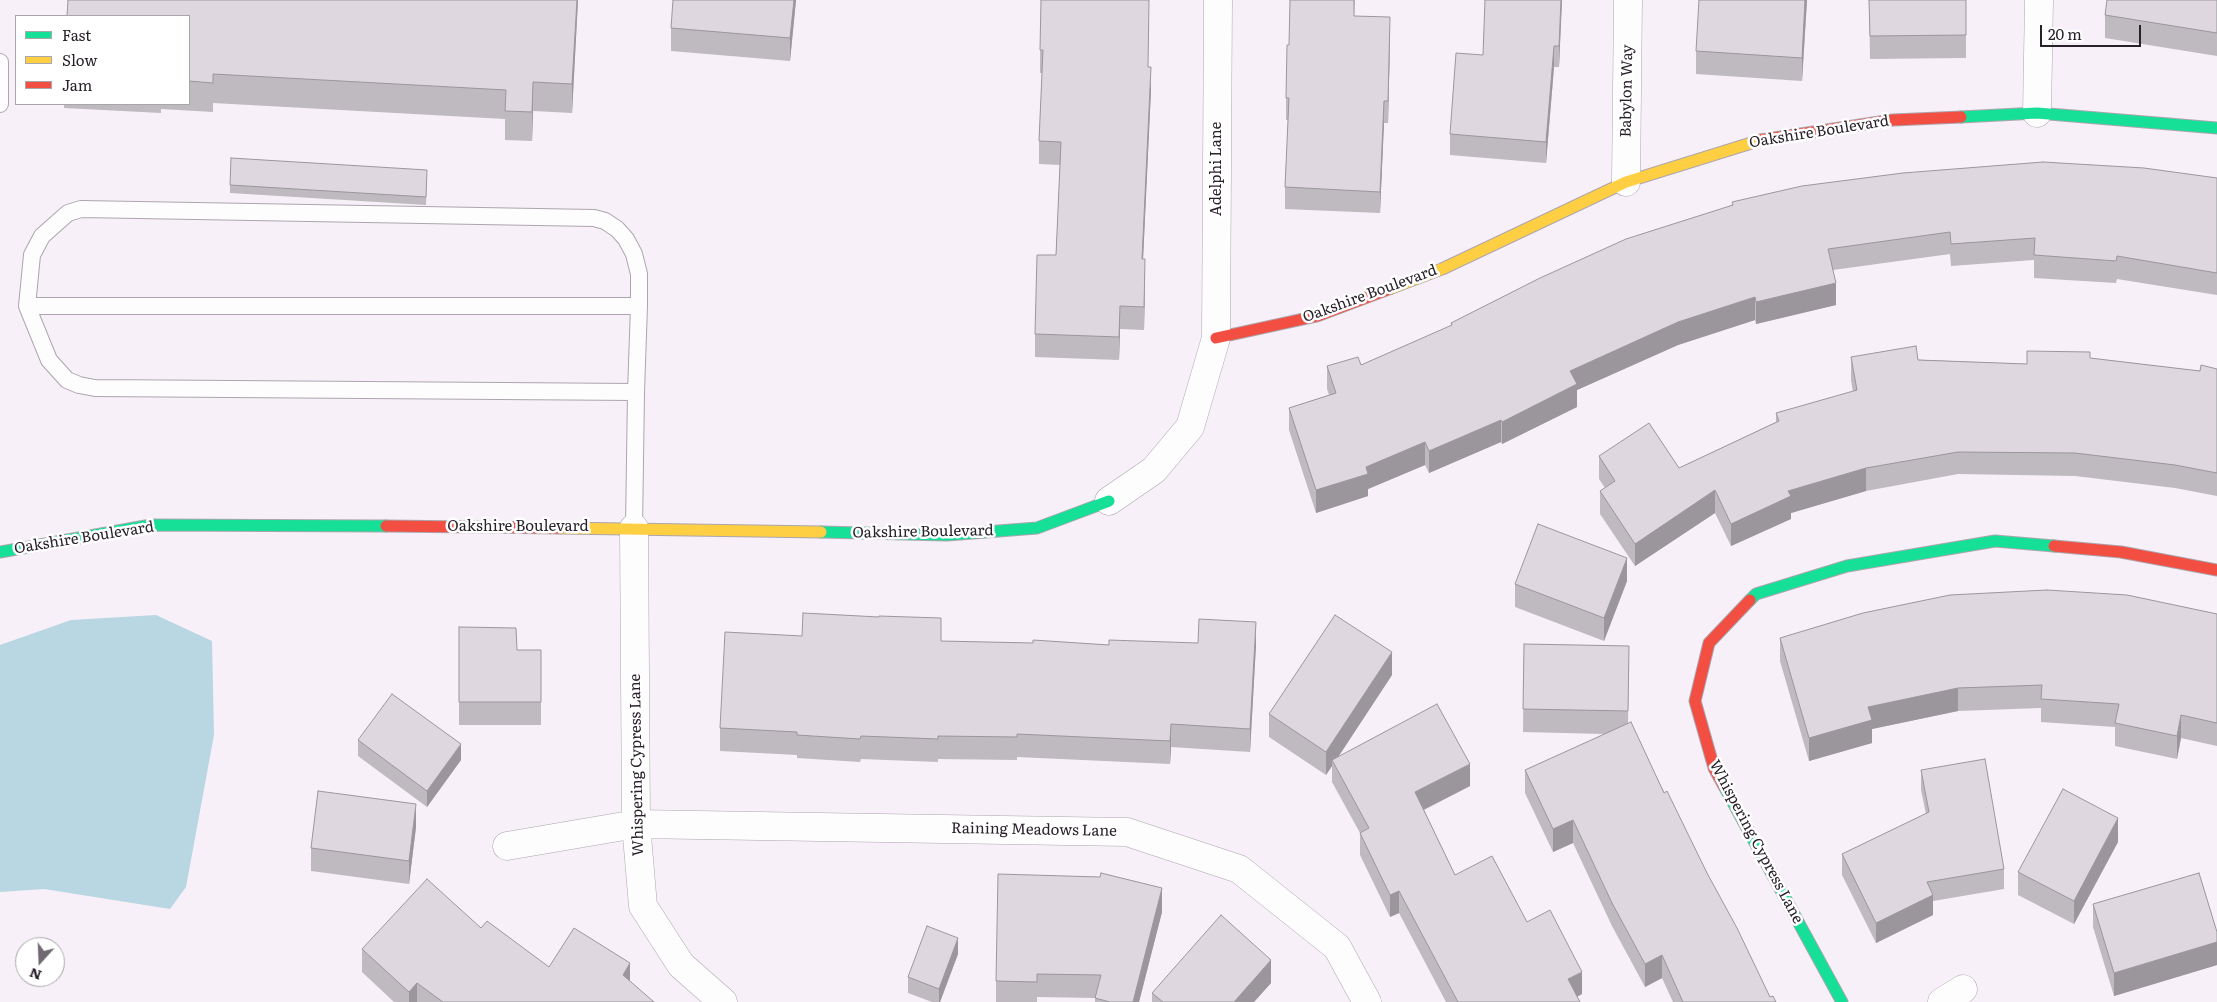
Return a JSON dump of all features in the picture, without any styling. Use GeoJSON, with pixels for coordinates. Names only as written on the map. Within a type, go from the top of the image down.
{"type":"FeatureCollection","features":[{"type":"Feature","properties":{"kind":"street","name":"Adelphi Lane"},"geometry":{"type":"LineString","coordinates":[[1216,338],[1218,0]]}},
{"type":"Feature","properties":{"kind":"street","name":"Babylon Way"},"geometry":{"type":"LineString","coordinates":[[1626,182],[1628,0]]}},
{"type":"Feature","properties":{"kind":"street"},"geometry":{"type":"LineString","coordinates":[[2037,113],[2039,0]]}},
{"type":"Feature","properties":{"kind":"street","name":"Oakshire Boulevard"},"geometry":{"type":"LineString","coordinates":[[1,548],[151,525],[634,528],[947,535],[1038,528],[1109,501],[1154,470],[1190,427],[1216,338],[1318,316],[1442,269],[1626,182],[1753,141],[1893,120],[2037,113],[2217,128]]}},
{"type":"Feature","properties":{"kind":"street","name":"Whispering Cypress Lane"},"geometry":{"type":"LineString","coordinates":[[634,528],[636,824],[644,906],[681,965],[723,1002]]}},
{"type":"Feature","properties":{"kind":"street","name":"Whispering Cypress Lane"},"geometry":{"type":"LineString","coordinates":[[1842,1002],[1714,768],[1695,701],[1709,643],[1756,594],[1848,566],[1995,541],[2121,552],[2217,570]]}},
{"type":"Feature","properties":{"kind":"street","name":"Raining Meadows Lane"},"geometry":{"type":"LineString","coordinates":[[508,846],[636,824],[1127,832],[1238,869],[1337,947],[1367,1002]]}},
{"type":"Feature","properties":{"kind":"lane"},"geometry":{"type":"LineString","coordinates":[[0,62],[0,104]]}},
{"type":"Feature","properties":{"kind":"lane"},"geometry":{"type":"LineString","coordinates":[[634,528],[639,274],[634,254],[626,239],[617,229],[605,221],[594,218],[81,210],[68,213],[42,236],[32,255],[27,306],[49,360],[59,373],[68,380],[94,388],[636,392]]}},
{"type":"Feature","properties":{"kind":"lane"},"geometry":{"type":"LineString","coordinates":[[27,306],[639,306]]}},
{"type":"Feature","properties":{"kind":"water"},"geometry":{"type":"Polygon","coordinates":[[[156,615],[212,641],[214,735],[186,887],[170,909],[44,889],[0,892],[0,645],[71,620],[156,615]]]}},
{"type":"Feature","properties":{"kind":"building"},"geometry":{"type":"Polygon","coordinates":[[[68,0],[577,0],[572,84],[533,82],[532,112],[505,111],[506,90],[213,74],[213,83],[190,81],[190,15],[67,15],[68,0]]]}},
{"type":"Feature","properties":{"kind":"building"},"geometry":{"type":"Polygon","coordinates":[[[673,0],[794,0],[790,38],[671,28],[673,0]]]}},
{"type":"Feature","properties":{"kind":"building"},"geometry":{"type":"Polygon","coordinates":[[[1041,0],[1149,0],[1148,67],[1151,67],[1142,259],[1145,259],[1144,307],[1120,306],[1119,337],[1035,334],[1037,255],[1056,255],[1061,142],[1039,141],[1043,50],[1040,50],[1041,0]]]}},
{"type":"Feature","properties":{"kind":"building"},"geometry":{"type":"Polygon","coordinates":[[[1290,0],[1354,0],[1354,16],[1390,17],[1388,101],[1384,101],[1380,192],[1285,187],[1289,98],[1286,98],[1287,45],[1289,45],[1290,0]]]}},
{"type":"Feature","properties":{"kind":"building"},"geometry":{"type":"Polygon","coordinates":[[[1485,0],[1561,0],[1559,46],[1554,46],[1546,142],[1450,134],[1456,53],[1483,55],[1485,0]]]}},
{"type":"Feature","properties":{"kind":"building"},"geometry":{"type":"Polygon","coordinates":[[[1699,0],[1805,0],[1802,58],[1696,51],[1699,0]]]}},
{"type":"Feature","properties":{"kind":"building"},"geometry":{"type":"Polygon","coordinates":[[[1869,0],[1966,0],[1966,35],[1870,36],[1869,0]]]}},
{"type":"Feature","properties":{"kind":"building"},"geometry":{"type":"Polygon","coordinates":[[[2107,0],[2217,0],[2217,33],[2105,15],[2107,0]]]}},
{"type":"Feature","properties":{"kind":"building"},"geometry":{"type":"Polygon","coordinates":[[[231,158],[427,170],[426,197],[230,185],[231,158]]]}},
{"type":"Feature","properties":{"kind":"building"},"geometry":{"type":"Polygon","coordinates":[[[2043,162],[2144,168],[2217,178],[2217,273],[2117,256],[2116,261],[2034,255],[2035,238],[1951,244],[1950,232],[1828,249],[1836,283],[1756,302],[1755,297],[1678,322],[1570,371],[1577,384],[1502,422],[1501,420],[1429,451],[1425,442],[1366,467],[1368,474],[1316,490],[1289,408],[1336,393],[1327,366],[1358,357],[1361,365],[1452,325],[1451,323],[1540,278],[1626,239],[1733,205],[1732,202],[1802,186],[1903,173],[2043,162]]]}},
{"type":"Feature","properties":{"kind":"building"},"geometry":{"type":"Polygon","coordinates":[[[1916,346],[1918,360],[2027,364],[2027,351],[2090,352],[2090,358],[2200,371],[2201,365],[2217,369],[2217,473],[2175,465],[2075,453],[1958,452],[1866,468],[1788,491],[1791,496],[1731,524],[1715,490],[1635,544],[1600,491],[1615,481],[1599,456],[1649,423],[1679,468],[1779,421],[1776,413],[1857,390],[1851,357],[1916,346]]]}},
{"type":"Feature","properties":{"kind":"building"},"geometry":{"type":"Polygon","coordinates":[[[1538,524],[1627,558],[1604,618],[1515,584],[1538,524]]]}},
{"type":"Feature","properties":{"kind":"building"},"geometry":{"type":"Polygon","coordinates":[[[2047,590],[2127,595],[2217,614],[2217,723],[2181,715],[2177,736],[2115,723],[2119,704],[2041,699],[2042,685],[1958,688],[1868,707],[1872,720],[1809,738],[1780,638],[1863,613],[1950,595],[2047,590]]]}},
{"type":"Feature","properties":{"kind":"building"},"geometry":{"type":"Polygon","coordinates":[[[803,613],[941,618],[941,641],[1033,643],[1033,640],[1109,645],[1109,640],[1198,643],[1199,619],[1256,622],[1250,729],[1171,724],[1170,741],[1017,734],[1017,737],[938,736],[938,739],[861,736],[860,739],[797,735],[797,732],[720,728],[725,632],[802,636],[803,613]]]}},
{"type":"Feature","properties":{"kind":"building"},"geometry":{"type":"Polygon","coordinates":[[[1335,615],[1392,652],[1326,752],[1269,714],[1335,615]]]}},
{"type":"Feature","properties":{"kind":"building"},"geometry":{"type":"Polygon","coordinates":[[[459,627],[516,628],[517,650],[541,650],[541,702],[459,702],[459,627]]]}},
{"type":"Feature","properties":{"kind":"building"},"geometry":{"type":"Polygon","coordinates":[[[1524,644],[1629,646],[1628,711],[1523,709],[1524,644]]]}},
{"type":"Feature","properties":{"kind":"building"},"geometry":{"type":"Polygon","coordinates":[[[392,694],[461,744],[427,791],[358,740],[392,694]]]}},
{"type":"Feature","properties":{"kind":"building"},"geometry":{"type":"Polygon","coordinates":[[[1437,704],[1470,764],[1415,792],[1455,875],[1492,856],[1527,922],[1550,910],[1582,972],[1568,979],[1580,1002],[1458,1002],[1399,891],[1390,895],[1360,833],[1369,828],[1332,760],[1437,704]]]}},
{"type":"Feature","properties":{"kind":"building"},"geometry":{"type":"Polygon","coordinates":[[[1631,722],[1664,793],[1667,791],[1770,997],[1773,996],[1776,1002],[1683,1002],[1662,955],[1645,964],[1612,903],[1573,820],[1553,829],[1525,770],[1631,722]]]}},
{"type":"Feature","properties":{"kind":"building"},"geometry":{"type":"Polygon","coordinates":[[[1985,759],[2004,869],[1927,882],[1933,895],[1876,923],[1842,854],[1929,812],[1921,770],[1985,759]]]}},
{"type":"Feature","properties":{"kind":"building"},"geometry":{"type":"Polygon","coordinates":[[[2063,789],[2118,818],[2074,901],[2018,872],[2063,789]]]}},
{"type":"Feature","properties":{"kind":"building"},"geometry":{"type":"Polygon","coordinates":[[[318,791],[416,804],[409,861],[311,848],[318,791]]]}},
{"type":"Feature","properties":{"kind":"building"},"geometry":{"type":"Polygon","coordinates":[[[1101,873],[1162,888],[1133,1002],[1110,1002],[1095,998],[1101,975],[1037,974],[1037,982],[996,981],[998,874],[1100,877],[1101,873]]]}},
{"type":"Feature","properties":{"kind":"building"},"geometry":{"type":"Polygon","coordinates":[[[2199,873],[2217,932],[2217,942],[2114,973],[2093,904],[2199,873]]]}},
{"type":"Feature","properties":{"kind":"building"},"geometry":{"type":"Polygon","coordinates":[[[427,879],[481,928],[487,921],[549,967],[574,928],[630,963],[623,975],[654,1002],[443,1002],[417,983],[409,992],[362,949],[427,879]]]}},
{"type":"Feature","properties":{"kind":"building"},"geometry":{"type":"Polygon","coordinates":[[[1221,915],[1271,960],[1234,1002],[1163,1002],[1152,993],[1221,915]]]}},
{"type":"Feature","properties":{"kind":"building"},"geometry":{"type":"Polygon","coordinates":[[[927,926],[958,938],[939,989],[908,977],[927,926]]]}},
{"type":"Feature","properties":{"kind":"traffic: fast"},"geometry":{"type":"LineString","coordinates":[[1961,117],[2037,113],[2217,128]]}},
{"type":"Feature","properties":{"kind":"traffic: fast"},"geometry":{"type":"LineString","coordinates":[[821,532],[947,535],[1037,528],[1109,501]]}},
{"type":"Feature","properties":{"kind":"traffic: fast"},"geometry":{"type":"LineString","coordinates":[[0,552],[151,525],[386,526]]}},
{"type":"Feature","properties":{"kind":"traffic: fast"},"geometry":{"type":"LineString","coordinates":[[1750,600],[1756,594],[1847,566],[1995,541],[2054,546]]}},
{"type":"Feature","properties":{"kind":"traffic: fast"},"geometry":{"type":"LineString","coordinates":[[1724,786],[1842,1002]]}},
{"type":"Feature","properties":{"kind":"traffic: slow"},"geometry":{"type":"LineString","coordinates":[[1389,289],[1442,269],[1626,182],[1761,140]]}},
{"type":"Feature","properties":{"kind":"traffic: slow"},"geometry":{"type":"LineString","coordinates":[[560,528],[821,532]]}},
{"type":"Feature","properties":{"kind":"traffic: jam"},"geometry":{"type":"LineString","coordinates":[[1761,140],[1893,120],[1961,117]]}},
{"type":"Feature","properties":{"kind":"traffic: jam"},"geometry":{"type":"LineString","coordinates":[[1216,338],[1317,316],[1389,289]]}},
{"type":"Feature","properties":{"kind":"traffic: jam"},"geometry":{"type":"LineString","coordinates":[[386,526],[560,528]]}},
{"type":"Feature","properties":{"kind":"traffic: jam"},"geometry":{"type":"LineString","coordinates":[[2054,546],[2121,552],[2217,570]]}},
{"type":"Feature","properties":{"kind":"traffic: jam"},"geometry":{"type":"LineString","coordinates":[[1724,786],[1714,768],[1695,701],[1709,643],[1750,600]]}}]}
